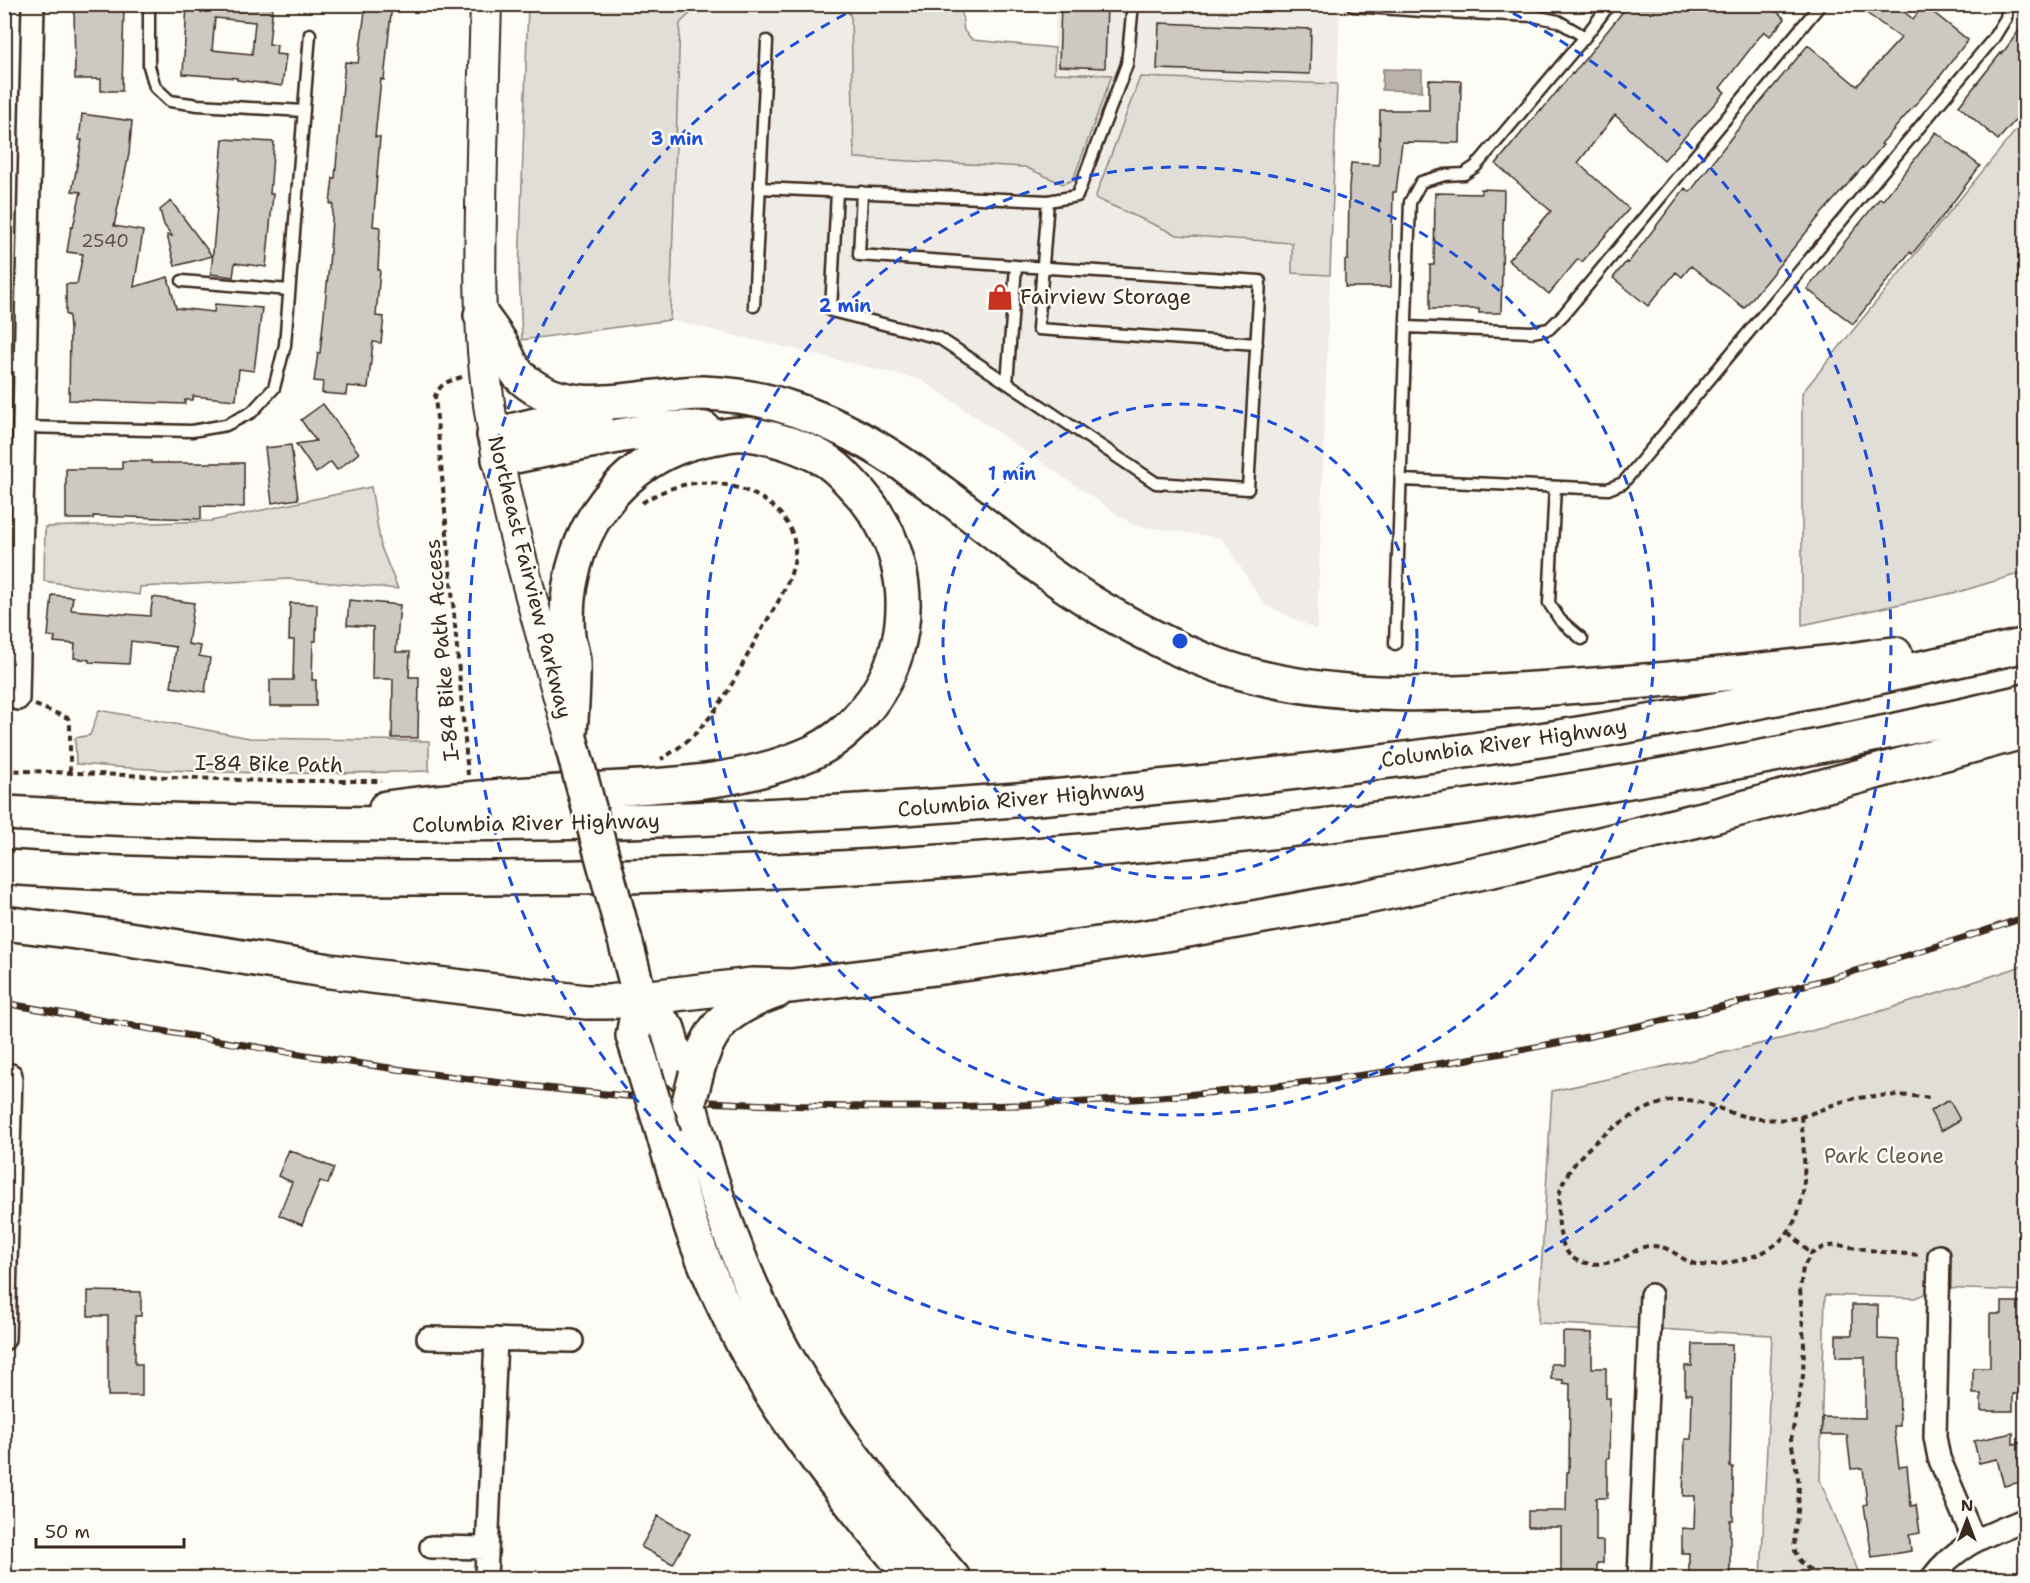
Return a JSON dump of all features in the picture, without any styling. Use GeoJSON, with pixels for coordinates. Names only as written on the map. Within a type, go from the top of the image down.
{"type":"FeatureCollection","features":[{"type":"Feature","properties":{"kind":"main road","name":"Northeast Fairview Parkway"},"geometry":{"type":"LineString","coordinates":[[486,4],[481,183],[481,315],[485,371],[496,447],[511,520],[640,998],[633,1036],[691,1224],[711,1274],[743,1342],[781,1408],[827,1474],[913,1578]]}},
{"type":"Feature","properties":{"kind":"main road"},"geometry":{"type":"LineString","coordinates":[[481,315],[502,345],[509,363],[518,375],[534,388],[550,396],[618,402],[660,395],[736,396],[791,408],[867,441],[912,470],[1028,558],[1110,614],[1162,642],[1202,659],[1241,672],[1302,686],[1358,693],[1459,694],[1709,675],[1832,663],[1874,656],[2025,643]]}},
{"type":"Feature","properties":{"kind":"main road"},"geometry":{"type":"LineString","coordinates":[[496,447],[618,402]]}},
{"type":"Feature","properties":{"kind":"main road"},"geometry":{"type":"LineString","coordinates":[[273,823],[435,801],[686,784],[734,777],[778,765],[813,752],[842,733],[864,712],[881,689],[892,666],[900,638],[904,609],[902,580],[896,554],[883,523],[867,498],[825,459],[771,438],[689,427],[607,438],[496,447]]}},
{"type":"Feature","properties":{"kind":"main road"},"geometry":{"type":"LineString","coordinates":[[570,738],[573,660],[568,637],[567,610],[572,574],[586,532],[621,482],[648,461],[673,448],[695,441],[741,433]]}},
{"type":"Feature","properties":{"kind":"main road","name":"Columbia River Highway"},"geometry":{"type":"LineString","coordinates":[[4,813],[273,823],[432,825],[637,822],[920,808],[1134,790],[1299,772],[1581,734],[1820,690],[2025,643]]}},
{"type":"Feature","properties":{"kind":"main road"},"geometry":{"type":"LineString","coordinates":[[4,867],[288,878],[498,879],[662,876],[1024,855],[1382,818],[1595,786],[1833,744],[2025,701]]}},
{"type":"Feature","properties":{"kind":"main road"},"geometry":{"type":"LineString","coordinates":[[4,923],[116,937],[330,971],[586,1002],[608,1002],[753,985],[791,986],[943,967],[1155,936],[1362,898],[1511,866],[1699,820],[2025,731]]}},
{"type":"Feature","properties":{"kind":"main road"},"geometry":{"type":"LineString","coordinates":[[688,1084],[715,1028],[744,1005],[791,986]]}},
{"type":"Feature","properties":{"kind":"main road","name":"Northeast Fairview Parkway"},"geometry":{"type":"LineString","coordinates":[[640,998],[668,1029],[688,1084],[698,1135],[733,1238],[763,1311],[807,1391],[850,1453],[953,1578]]}},
{"type":"Feature","properties":{"kind":"street"},"geometry":{"type":"LineString","coordinates":[[18,699],[13,529],[23,427],[14,366],[33,4]]}},
{"type":"Feature","properties":{"kind":"street"},"geometry":{"type":"LineString","coordinates":[[4,1339],[8,1075]]}},
{"type":"Feature","properties":{"kind":"street"},"geometry":{"type":"LineString","coordinates":[[1939,1256],[1935,1437],[1939,1458],[1974,1540]]}},
{"type":"Feature","properties":{"kind":"street"},"geometry":{"type":"LineString","coordinates":[[1639,1578],[1651,1295]]}},
{"type":"Feature","properties":{"kind":"street"},"geometry":{"type":"LineString","coordinates":[[428,1338],[572,1341]]}},
{"type":"Feature","properties":{"kind":"street"},"geometry":{"type":"LineString","coordinates":[[486,1578],[495,1339]]}},
{"type":"Feature","properties":{"kind":"street"},"geometry":{"type":"LineString","coordinates":[[1932,1578],[1950,1558],[1974,1540],[2025,1519]]}},
{"type":"Feature","properties":{"kind":"street"},"geometry":{"type":"LineString","coordinates":[[431,1547],[487,1548]]}},
{"type":"Feature","properties":{"kind":"lane"},"geometry":{"type":"LineString","coordinates":[[149,4],[149,66],[155,87],[170,100],[198,105],[304,111]]}},
{"type":"Feature","properties":{"kind":"lane"},"geometry":{"type":"LineString","coordinates":[[760,188],[1048,201],[1077,196],[1127,64],[1133,4]]}},
{"type":"Feature","properties":{"kind":"lane"},"geometry":{"type":"LineString","coordinates":[[1395,644],[1410,202],[1421,182],[1444,175],[1464,174],[1476,166],[1610,4]]}},
{"type":"Feature","properties":{"kind":"lane"},"geometry":{"type":"LineString","coordinates":[[1407,327],[1532,332],[1549,328],[1821,4]]}},
{"type":"Feature","properties":{"kind":"lane"},"geometry":{"type":"LineString","coordinates":[[1402,480],[1608,489],[1623,483],[1993,39],[2006,18],[2008,4]]}},
{"type":"Feature","properties":{"kind":"lane"},"geometry":{"type":"LineString","coordinates":[[1353,6],[1422,8],[1534,16],[1557,21],[1585,37]]}},
{"type":"Feature","properties":{"kind":"lane"},"geometry":{"type":"LineString","coordinates":[[23,427],[192,431],[226,425],[252,412],[274,388],[285,345],[310,34]]}},
{"type":"Feature","properties":{"kind":"lane"},"geometry":{"type":"LineString","coordinates":[[754,306],[767,41]]}},
{"type":"Feature","properties":{"kind":"lane"},"geometry":{"type":"LineString","coordinates":[[837,191],[831,311],[939,338],[1156,483],[1248,489],[1260,281],[859,255],[862,192]]}},
{"type":"Feature","properties":{"kind":"lane"},"geometry":{"type":"LineString","coordinates":[[1048,201],[1038,329],[1257,344]]}},
{"type":"Feature","properties":{"kind":"lane"},"geometry":{"type":"LineString","coordinates":[[1007,383],[1016,266]]}},
{"type":"Feature","properties":{"kind":"lane"},"geometry":{"type":"LineString","coordinates":[[183,281],[289,290]]}},
{"type":"Feature","properties":{"kind":"lane"},"geometry":{"type":"LineString","coordinates":[[1555,487],[1549,603],[1560,620],[1582,639]]}},
{"type":"Feature","properties":{"kind":"path","name":"I-84 Bike Path Access"},"geometry":{"type":"LineString","coordinates":[[458,778],[469,778],[435,396],[445,382],[485,371]]}},
{"type":"Feature","properties":{"kind":"path"},"geometry":{"type":"LineString","coordinates":[[638,507],[666,489],[696,483],[715,483],[747,491],[761,498],[779,511],[794,536],[793,568],[784,590],[721,703],[703,726],[678,749],[657,761]]}},
{"type":"Feature","properties":{"kind":"path"},"geometry":{"type":"LineString","coordinates":[[18,699],[68,718],[70,774]]}},
{"type":"Feature","properties":{"kind":"path","name":"I-84 Bike Path"},"geometry":{"type":"LineString","coordinates":[[4,770],[265,781],[392,780]]}},
{"type":"Feature","properties":{"kind":"path"},"geometry":{"type":"LineString","coordinates":[[1801,1116],[1804,1166],[1801,1208],[1789,1232],[1768,1250],[1727,1264],[1693,1264],[1677,1253],[1658,1246],[1646,1246],[1618,1261],[1586,1263],[1574,1259],[1564,1247],[1558,1212],[1559,1192],[1569,1171],[1584,1151],[1634,1114],[1656,1105],[1686,1100],[1710,1105],[1744,1117],[1790,1119],[1842,1102],[1878,1096],[1910,1095],[1931,1098]]}},
{"type":"Feature","properties":{"kind":"path"},"geometry":{"type":"LineString","coordinates":[[1789,1232],[1811,1254]]}},
{"type":"Feature","properties":{"kind":"path"},"geometry":{"type":"LineString","coordinates":[[1818,1578],[1800,1561],[1795,1551],[1794,1536],[1799,1484],[1791,1440],[1803,1376],[1804,1344],[1800,1289],[1803,1268],[1811,1254],[1824,1247],[1838,1245],[1883,1252],[1939,1256]]}},
{"type":"Feature","properties":{"kind":"shaded area","name":"Fairview Storage"},"geometry":{"type":"Polygon","coordinates":[[[699,5],[845,5],[851,17],[854,158],[1025,167],[1063,184],[1112,75],[1053,73],[1056,5],[1340,5],[1337,84],[1140,77],[1177,235],[1292,243],[1293,273],[1330,275],[1317,630],[1264,604],[1222,538],[1133,525],[922,380],[670,320],[680,22],[699,5]]]}},
{"type":"Feature","properties":{"kind":"shaded area"},"geometry":{"type":"Polygon","coordinates":[[[1383,69],[1422,70],[1422,91],[1382,90],[1383,69]]]}},
{"type":"Feature","properties":{"kind":"green space"},"geometry":{"type":"Polygon","coordinates":[[[528,5],[699,5],[680,23],[670,320],[522,340],[519,271],[528,5]]]}},
{"type":"Feature","properties":{"kind":"green space"},"geometry":{"type":"Polygon","coordinates":[[[845,5],[961,5],[964,31],[973,40],[1055,48],[1054,73],[1112,75],[1073,180],[1063,184],[1025,167],[854,158],[851,17],[845,5]]]}},
{"type":"Feature","properties":{"kind":"green space"},"geometry":{"type":"Polygon","coordinates":[[[1140,77],[1337,84],[1330,275],[1292,273],[1292,243],[1177,235],[1095,198],[1140,77]]]}},
{"type":"Feature","properties":{"kind":"green space"},"geometry":{"type":"Polygon","coordinates":[[[2025,119],[2025,572],[1962,591],[1802,625],[1802,393],[2025,119]]]}},
{"type":"Feature","properties":{"kind":"green space"},"geometry":{"type":"Polygon","coordinates":[[[371,487],[381,547],[398,589],[288,579],[140,587],[139,595],[44,581],[45,527],[211,521],[371,487]]]}},
{"type":"Feature","properties":{"kind":"green space"},"geometry":{"type":"Polygon","coordinates":[[[99,710],[250,738],[429,741],[429,771],[252,773],[76,764],[75,738],[90,735],[99,710]]]}},
{"type":"Feature","properties":{"kind":"green space","name":"Park Cleone"},"geometry":{"type":"Polygon","coordinates":[[[2025,965],[2025,1291],[1938,1288],[1915,1298],[1825,1295],[1820,1480],[1861,1578],[1761,1578],[1772,1335],[1538,1323],[1552,1091],[1807,1032],[1889,1009],[2025,965]]]}},
{"type":"Feature","properties":{"kind":"building"},"geometry":{"type":"Polygon","coordinates":[[[74,4],[124,4],[122,91],[101,91],[101,79],[75,79],[74,4]]]}},
{"type":"Feature","properties":{"kind":"building"},"geometry":{"type":"Polygon","coordinates":[[[187,4],[273,4],[269,44],[277,45],[276,54],[286,55],[282,86],[237,80],[237,78],[183,74],[187,4]],[[215,18],[212,50],[252,54],[255,22],[215,18]]]}},
{"type":"Feature","properties":{"kind":"building"},"geometry":{"type":"Polygon","coordinates":[[[366,4],[392,4],[375,137],[380,137],[373,226],[380,227],[378,270],[380,270],[376,316],[384,317],[381,343],[373,342],[368,388],[347,386],[346,395],[322,393],[323,382],[314,381],[318,353],[320,353],[329,265],[333,204],[330,204],[333,178],[335,178],[345,62],[358,63],[366,4]]]}},
{"type":"Feature","properties":{"kind":"building"},"geometry":{"type":"Polygon","coordinates":[[[1061,4],[1107,4],[1105,68],[1059,66],[1061,4]]]}},
{"type":"Feature","properties":{"kind":"building"},"geometry":{"type":"Polygon","coordinates":[[[1629,4],[1769,4],[1785,19],[1770,36],[1764,31],[1720,88],[1725,92],[1664,160],[1615,115],[1578,163],[1629,209],[1582,262],[1578,259],[1549,294],[1508,260],[1551,211],[1496,164],[1629,4]]]}},
{"type":"Feature","properties":{"kind":"building"},"geometry":{"type":"Polygon","coordinates":[[[1854,4],[1894,4],[1913,19],[1924,5],[1968,40],[1881,144],[1883,145],[1864,168],[1823,212],[1744,308],[1691,266],[1682,277],[1676,272],[1648,306],[1613,278],[1626,262],[1628,263],[1685,188],[1690,192],[1734,134],[1808,45],[1857,86],[1901,38],[1854,4]]]}},
{"type":"Feature","properties":{"kind":"building"},"geometry":{"type":"Polygon","coordinates":[[[2025,22],[2025,109],[1998,140],[1959,106],[2025,22]]]}},
{"type":"Feature","properties":{"kind":"building"},"geometry":{"type":"Polygon","coordinates":[[[1159,23],[1311,29],[1310,74],[1157,69],[1159,23]]]}},
{"type":"Feature","properties":{"kind":"building"},"geometry":{"type":"Polygon","coordinates":[[[1429,80],[1461,81],[1460,143],[1402,142],[1396,192],[1393,192],[1391,287],[1345,287],[1351,163],[1379,165],[1380,110],[1429,110],[1429,80]]]}},
{"type":"Feature","properties":{"kind":"building"},"geometry":{"type":"Polygon","coordinates":[[[82,114],[132,121],[129,154],[114,226],[143,231],[134,287],[168,277],[176,308],[214,312],[215,304],[262,308],[254,371],[239,369],[236,400],[193,396],[193,400],[185,400],[185,404],[69,400],[70,330],[69,315],[66,315],[66,284],[77,284],[83,254],[67,252],[81,192],[72,191],[82,140],[79,140],[82,114]]]}},
{"type":"Feature","properties":{"kind":"building"},"geometry":{"type":"Polygon","coordinates":[[[1936,132],[1980,166],[1942,217],[1912,254],[1910,252],[1853,324],[1807,289],[1880,198],[1883,200],[1936,132]]]}},
{"type":"Feature","properties":{"kind":"building"},"geometry":{"type":"Polygon","coordinates":[[[223,139],[274,142],[270,194],[273,194],[266,267],[235,263],[233,277],[211,274],[223,139]]]}},
{"type":"Feature","properties":{"kind":"building"},"geometry":{"type":"Polygon","coordinates":[[[1481,189],[1504,190],[1501,313],[1479,313],[1479,309],[1430,309],[1430,265],[1434,265],[1435,193],[1481,194],[1481,189]]]}},
{"type":"Feature","properties":{"kind":"building"},"geometry":{"type":"Polygon","coordinates":[[[171,201],[212,256],[175,266],[167,235],[172,236],[164,225],[160,210],[171,201]]]}},
{"type":"Feature","properties":{"kind":"building"},"geometry":{"type":"Polygon","coordinates":[[[323,404],[359,453],[337,470],[331,462],[316,473],[296,444],[316,441],[301,420],[323,404]]]}},
{"type":"Feature","properties":{"kind":"building"},"geometry":{"type":"Polygon","coordinates":[[[291,445],[298,499],[272,503],[265,448],[291,445]]]}},
{"type":"Feature","properties":{"kind":"building"},"geometry":{"type":"Polygon","coordinates":[[[122,461],[244,463],[244,507],[201,506],[201,519],[93,516],[93,519],[66,519],[66,469],[122,469],[122,461]]]}},
{"type":"Feature","properties":{"kind":"building"},"geometry":{"type":"Polygon","coordinates":[[[52,595],[73,597],[71,610],[150,616],[153,597],[194,603],[188,644],[201,646],[199,656],[210,658],[205,692],[171,687],[176,647],[131,641],[129,664],[89,662],[89,660],[74,658],[75,644],[54,642],[55,637],[48,636],[52,595]]]}},
{"type":"Feature","properties":{"kind":"building"},"geometry":{"type":"Polygon","coordinates":[[[349,600],[400,605],[396,652],[410,652],[409,677],[419,677],[418,738],[392,738],[393,679],[372,679],[373,627],[347,625],[349,600]]]}},
{"type":"Feature","properties":{"kind":"building"},"geometry":{"type":"Polygon","coordinates":[[[290,603],[317,604],[312,680],[316,680],[316,706],[270,706],[270,680],[293,680],[294,640],[289,640],[290,603]]]}},
{"type":"Feature","properties":{"kind":"building"},"geometry":{"type":"Polygon","coordinates":[[[1949,1100],[1960,1120],[1941,1131],[1930,1111],[1949,1100]]]}},
{"type":"Feature","properties":{"kind":"building"},"geometry":{"type":"Polygon","coordinates":[[[289,1150],[334,1168],[328,1184],[320,1181],[302,1225],[279,1215],[292,1182],[278,1176],[289,1150]]]}},
{"type":"Feature","properties":{"kind":"building"},"geometry":{"type":"Polygon","coordinates":[[[88,1291],[141,1292],[141,1316],[135,1316],[135,1364],[142,1364],[142,1396],[108,1396],[108,1316],[88,1316],[88,1291]]]}},
{"type":"Feature","properties":{"kind":"building"},"geometry":{"type":"Polygon","coordinates":[[[2002,1302],[2025,1302],[2023,1394],[2013,1394],[2013,1411],[1981,1411],[1981,1394],[1973,1394],[1973,1368],[1990,1368],[1990,1314],[2002,1314],[2002,1302]]]}},
{"type":"Feature","properties":{"kind":"building"},"geometry":{"type":"Polygon","coordinates":[[[1852,1305],[1878,1305],[1878,1339],[1899,1340],[1900,1426],[1894,1426],[1899,1467],[1907,1466],[1911,1506],[1916,1505],[1920,1533],[1909,1535],[1911,1551],[1872,1557],[1864,1505],[1867,1504],[1863,1468],[1851,1469],[1847,1435],[1822,1435],[1822,1417],[1865,1418],[1865,1357],[1836,1357],[1836,1335],[1852,1335],[1852,1305]]]}},
{"type":"Feature","properties":{"kind":"building"},"geometry":{"type":"Polygon","coordinates":[[[1563,1332],[1592,1333],[1592,1368],[1606,1368],[1606,1398],[1610,1398],[1609,1458],[1607,1458],[1607,1498],[1596,1498],[1596,1541],[1603,1541],[1603,1563],[1597,1563],[1597,1578],[1561,1578],[1561,1527],[1528,1527],[1528,1511],[1566,1511],[1570,1384],[1563,1383],[1563,1380],[1551,1379],[1551,1364],[1563,1364],[1563,1332]]]}},
{"type":"Feature","properties":{"kind":"building"},"geometry":{"type":"Polygon","coordinates":[[[1693,1344],[1732,1344],[1730,1467],[1733,1467],[1733,1520],[1730,1520],[1730,1578],[1689,1578],[1689,1553],[1682,1553],[1682,1528],[1694,1529],[1695,1496],[1683,1496],[1685,1439],[1691,1439],[1692,1394],[1685,1394],[1685,1366],[1692,1366],[1693,1344]]]}},
{"type":"Feature","properties":{"kind":"building"},"geometry":{"type":"Polygon","coordinates":[[[2013,1433],[2013,1444],[2025,1442],[2025,1481],[2004,1486],[1997,1459],[1979,1463],[1974,1441],[2013,1433]]]}},
{"type":"Feature","properties":{"kind":"building"},"geometry":{"type":"Polygon","coordinates":[[[658,1516],[690,1534],[673,1564],[641,1547],[658,1516]]]}},
{"type":"Feature","properties":{"kind":"railway"},"geometry":{"type":"LineString","coordinates":[[4,1003],[375,1066],[561,1090],[749,1104],[911,1107],[1073,1103],[1235,1090],[1396,1070],[1556,1043],[1715,1008],[1871,966],[2026,917]]}},
{"type":"Feature","properties":{"kind":"place","name":"Fairview Storage"},"geometry":{"type":"Point","coordinates":[1000,297]}}]}
